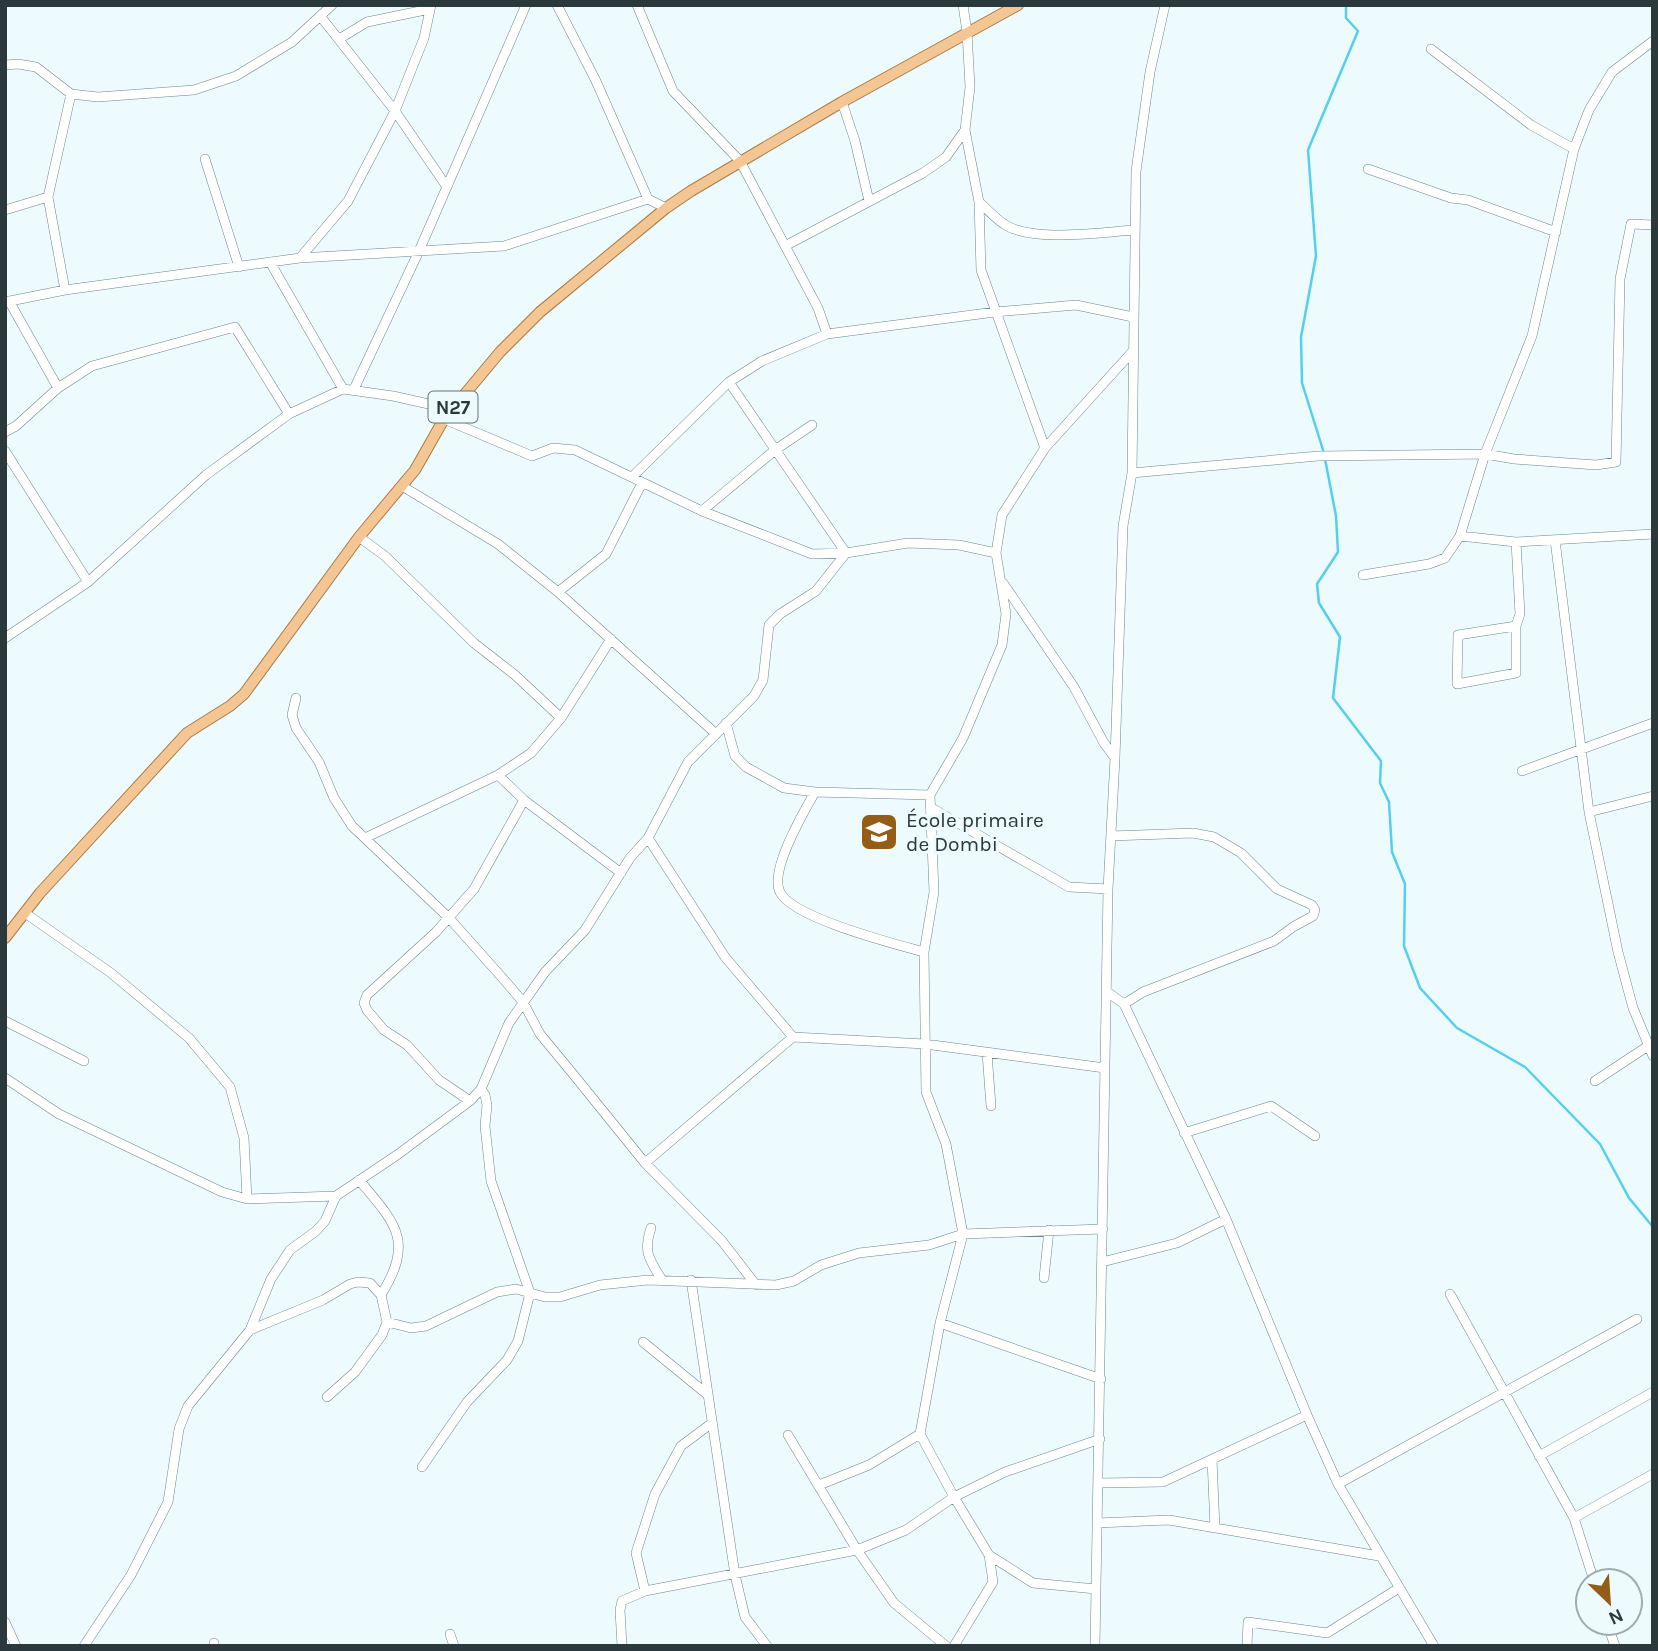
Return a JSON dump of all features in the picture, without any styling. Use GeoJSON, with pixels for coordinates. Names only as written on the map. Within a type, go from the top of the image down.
{"type":"FeatureCollection","features":[{"type":"Feature","properties":{"kind":"main road","name":"N27"},"geometry":{"type":"LineString","coordinates":[[5,938],[40,893],[187,733],[244,694],[359,537],[415,470],[447,414],[500,352],[540,312],[666,208],[842,102],[1018,5]]}},
{"type":"Feature","properties":{"kind":"street"},"geometry":{"type":"LineString","coordinates":[[5,65],[36,67],[71,94],[98,97],[194,90],[236,76],[292,42],[332,5]]}},
{"type":"Feature","properties":{"kind":"street"},"geometry":{"type":"LineString","coordinates":[[354,389],[419,251],[526,5]]}},
{"type":"Feature","properties":{"kind":"street"},"geometry":{"type":"LineString","coordinates":[[558,5],[596,81],[648,199],[666,208]]}},
{"type":"Feature","properties":{"kind":"street"},"geometry":{"type":"LineString","coordinates":[[637,5],[673,91],[740,161],[818,308],[827,334]]}},
{"type":"Feature","properties":{"kind":"street"},"geometry":{"type":"LineString","coordinates":[[963,5],[970,87],[965,130],[979,202],[981,270],[1045,448]]}},
{"type":"Feature","properties":{"kind":"street"},"geometry":{"type":"LineString","coordinates":[[1095,1646],[1100,1483],[1108,889],[1123,526],[1132,473],[1136,171],[1150,72],[1165,5]]}},
{"type":"Feature","properties":{"kind":"street"},"geometry":{"type":"LineString","coordinates":[[300,258],[348,201],[395,111],[425,38],[431,7],[367,22],[339,39]]}},
{"type":"Feature","properties":{"kind":"street"},"geometry":{"type":"LineString","coordinates":[[321,17],[395,111],[447,187]]}},
{"type":"Feature","properties":{"kind":"street"},"geometry":{"type":"LineString","coordinates":[[1363,575],[1429,564],[1445,558],[1460,536],[1485,454],[1532,336],[1574,149],[1589,110],[1612,72],[1653,41]]}},
{"type":"Feature","properties":{"kind":"street"},"geometry":{"type":"LineString","coordinates":[[1431,49],[1531,125],[1574,149]]}},
{"type":"Feature","properties":{"kind":"street"},"geometry":{"type":"LineString","coordinates":[[65,290],[48,197],[71,94]]}},
{"type":"Feature","properties":{"kind":"street"},"geometry":{"type":"LineString","coordinates":[[842,102],[869,201]]}},
{"type":"Feature","properties":{"kind":"street"},"geometry":{"type":"LineString","coordinates":[[785,246],[923,173],[946,157],[965,130]]}},
{"type":"Feature","properties":{"kind":"street"},"geometry":{"type":"LineString","coordinates":[[205,159],[239,267]]}},
{"type":"Feature","properties":{"kind":"street"},"geometry":{"type":"LineString","coordinates":[[1368,169],[1451,198],[1468,200],[1556,232]]}},
{"type":"Feature","properties":{"kind":"street"},"geometry":{"type":"LineString","coordinates":[[5,210],[48,197]]}},
{"type":"Feature","properties":{"kind":"street"},"geometry":{"type":"LineString","coordinates":[[58,388],[7,302],[65,290],[300,258],[504,246],[648,199]]}},
{"type":"Feature","properties":{"kind":"street"},"geometry":{"type":"LineString","coordinates":[[979,202],[1005,225],[1022,231],[1059,235],[1135,230]]}},
{"type":"Feature","properties":{"kind":"street"},"geometry":{"type":"LineString","coordinates":[[1132,473],[1318,456],[1485,454],[1595,465],[1616,461],[1620,279],[1631,224],[1653,225]]}},
{"type":"Feature","properties":{"kind":"street"},"geometry":{"type":"LineString","coordinates":[[270,262],[343,389]]}},
{"type":"Feature","properties":{"kind":"street"},"geometry":{"type":"LineString","coordinates":[[632,477],[729,382],[762,360],[827,334],[995,312],[1076,305],[1133,317]]}},
{"type":"Feature","properties":{"kind":"street"},"geometry":{"type":"LineString","coordinates":[[5,432],[16,426],[58,388],[92,366],[235,327],[289,414]]}},
{"type":"Feature","properties":{"kind":"street"},"geometry":{"type":"LineString","coordinates":[[954,1646],[993,1582],[989,1555],[920,1434],[940,1323],[963,1234],[946,1143],[926,1092],[923,952],[934,892],[930,794],[962,738],[1002,645],[1006,614],[996,552],[1002,515],[1045,448],[1132,352]]}},
{"type":"Feature","properties":{"kind":"street"},"geometry":{"type":"LineString","coordinates":[[729,382],[846,553]]}},
{"type":"Feature","properties":{"kind":"street"},"geometry":{"type":"LineString","coordinates":[[5,638],[88,582],[206,475],[289,414],[343,389],[393,396],[447,414],[532,456],[553,448],[575,450],[702,512],[812,554],[846,553],[908,543],[959,545],[996,552]]}},
{"type":"Feature","properties":{"kind":"street"},"geometry":{"type":"LineString","coordinates":[[702,512],[775,450],[812,425]]}},
{"type":"Feature","properties":{"kind":"street"},"geometry":{"type":"LineString","coordinates":[[5,451],[88,582]]}},
{"type":"Feature","properties":{"kind":"street"},"geometry":{"type":"LineString","coordinates":[[558,592],[606,554],[642,482]]}},
{"type":"Feature","properties":{"kind":"street"},"geometry":{"type":"LineString","coordinates":[[402,486],[498,544],[558,592],[715,733]]}},
{"type":"Feature","properties":{"kind":"street"},"geometry":{"type":"LineString","coordinates":[[1460,536],[1516,542],[1653,534]]}},
{"type":"Feature","properties":{"kind":"street"},"geometry":{"type":"LineString","coordinates":[[359,537],[385,556],[474,643],[515,675],[561,718]]}},
{"type":"Feature","properties":{"kind":"street"},"geometry":{"type":"LineString","coordinates":[[1555,540],[1590,812],[1618,953],[1633,1008],[1653,1056]]}},
{"type":"Feature","properties":{"kind":"street"},"geometry":{"type":"LineString","coordinates":[[1516,542],[1520,614],[1516,626],[1516,673],[1457,684],[1458,635],[1516,626]]}},
{"type":"Feature","properties":{"kind":"street"},"geometry":{"type":"LineString","coordinates":[[84,1646],[131,1575],[168,1502],[179,1429],[188,1406],[250,1330],[271,1279],[290,1250],[325,1222],[336,1196],[397,1155],[470,1101],[481,1089],[509,1023],[545,972],[585,930],[630,858],[648,838],[688,762],[754,696],[763,680],[769,625],[780,614],[816,591],[846,553]]}},
{"type":"Feature","properties":{"kind":"street"},"geometry":{"type":"LineString","coordinates":[[1000,579],[1074,687],[1115,758]]}},
{"type":"Feature","properties":{"kind":"street"},"geometry":{"type":"LineString","coordinates":[[365,838],[498,775],[531,752],[561,718],[611,639]]}},
{"type":"Feature","properties":{"kind":"street"},"geometry":{"type":"LineString","coordinates":[[296,698],[292,715],[296,728],[320,762],[342,813],[449,918],[523,1002],[540,1034],[645,1163],[722,1241],[756,1285]]}},
{"type":"Feature","properties":{"kind":"street"},"geometry":{"type":"LineString","coordinates":[[726,723],[735,755],[746,767],[784,788],[815,792],[930,794]]}},
{"type":"Feature","properties":{"kind":"street"},"geometry":{"type":"LineString","coordinates":[[1522,771],[1653,723]]}},
{"type":"Feature","properties":{"kind":"street"},"geometry":{"type":"LineString","coordinates":[[498,775],[524,800],[621,873]]}},
{"type":"Feature","properties":{"kind":"street"},"geometry":{"type":"LineString","coordinates":[[815,792],[791,833],[778,881],[779,892],[787,901],[836,927],[923,952]]}},
{"type":"Feature","properties":{"kind":"street"},"geometry":{"type":"LineString","coordinates":[[1590,812],[1653,796]]}},
{"type":"Feature","properties":{"kind":"street"},"geometry":{"type":"LineString","coordinates":[[470,1101],[439,1080],[407,1045],[384,1030],[364,1003],[367,995],[429,939],[474,889],[524,800]]}},
{"type":"Feature","properties":{"kind":"street"},"geometry":{"type":"LineString","coordinates":[[930,807],[1069,887],[1108,889]]}},
{"type":"Feature","properties":{"kind":"street"},"geometry":{"type":"LineString","coordinates":[[1111,836],[1193,833],[1214,837],[1241,853],[1278,889],[1312,905],[1315,910],[1313,916],[1274,941],[1143,992],[1124,1004]]}},
{"type":"Feature","properties":{"kind":"street"},"geometry":{"type":"LineString","coordinates":[[648,838],[725,957],[793,1037]]}},
{"type":"Feature","properties":{"kind":"street"},"geometry":{"type":"LineString","coordinates":[[25,913],[111,973],[189,1038],[230,1087],[244,1138],[247,1199]]}},
{"type":"Feature","properties":{"kind":"street"},"geometry":{"type":"LineString","coordinates":[[1106,991],[1124,1004],[1226,1219],[1338,1484],[1434,1646]]}},
{"type":"Feature","properties":{"kind":"street"},"geometry":{"type":"LineString","coordinates":[[5,1021],[84,1061]]}},
{"type":"Feature","properties":{"kind":"street"},"geometry":{"type":"LineString","coordinates":[[645,1163],[793,1037],[925,1044],[1105,1068]]}},
{"type":"Feature","properties":{"kind":"street"},"geometry":{"type":"LineString","coordinates":[[1595,1081],[1650,1045]]}},
{"type":"Feature","properties":{"kind":"street"},"geometry":{"type":"LineString","coordinates":[[987,1053],[991,1106]]}},
{"type":"Feature","properties":{"kind":"street"},"geometry":{"type":"LineString","coordinates":[[5,1078],[59,1114],[222,1192],[247,1199],[336,1196]]}},
{"type":"Feature","properties":{"kind":"street"},"geometry":{"type":"LineString","coordinates":[[422,1466],[467,1402],[507,1360],[518,1340],[530,1293],[491,1181],[485,1126],[487,1105],[481,1089]]}},
{"type":"Feature","properties":{"kind":"street"},"geometry":{"type":"LineString","coordinates":[[1184,1133],[1270,1106],[1315,1136]]}},
{"type":"Feature","properties":{"kind":"street"},"geometry":{"type":"LineString","coordinates":[[359,1180],[391,1219],[399,1239],[399,1257],[393,1276],[381,1295]]}},
{"type":"Feature","properties":{"kind":"street"},"geometry":{"type":"LineString","coordinates":[[1102,1262],[1177,1243],[1226,1219]]}},
{"type":"Feature","properties":{"kind":"street"},"geometry":{"type":"LineString","coordinates":[[650,1228],[646,1244],[648,1257],[662,1280]]}},
{"type":"Feature","properties":{"kind":"street"},"geometry":{"type":"LineString","coordinates":[[387,1322],[411,1328],[426,1326],[497,1292],[516,1289],[545,1297],[560,1297],[600,1285],[662,1280],[776,1285],[794,1280],[821,1265],[859,1253],[929,1245],[963,1234],[1103,1229]]}},
{"type":"Feature","properties":{"kind":"street"},"geometry":{"type":"LineString","coordinates":[[1044,1278],[1049,1230]]}},
{"type":"Feature","properties":{"kind":"street"},"geometry":{"type":"LineString","coordinates":[[691,1280],[735,1575],[745,1617],[767,1646]]}},
{"type":"Feature","properties":{"kind":"street"},"geometry":{"type":"LineString","coordinates":[[250,1330],[323,1300],[358,1282],[370,1283],[381,1295],[387,1322],[383,1335],[355,1371],[327,1397]]}},
{"type":"Feature","properties":{"kind":"street"},"geometry":{"type":"LineString","coordinates":[[1450,1294],[1574,1518],[1590,1567]]}},
{"type":"Feature","properties":{"kind":"street"},"geometry":{"type":"LineString","coordinates":[[1338,1484],[1637,1319]]}},
{"type":"Feature","properties":{"kind":"street"},"geometry":{"type":"LineString","coordinates":[[940,1323],[1101,1379]]}},
{"type":"Feature","properties":{"kind":"street"},"geometry":{"type":"LineString","coordinates":[[643,1342],[708,1395]]}},
{"type":"Feature","properties":{"kind":"street"},"geometry":{"type":"LineString","coordinates":[[1539,1456],[1653,1392]]}},
{"type":"Feature","properties":{"kind":"street"},"geometry":{"type":"LineString","coordinates":[[1100,1483],[1163,1482],[1307,1415]]}},
{"type":"Feature","properties":{"kind":"street"},"geometry":{"type":"LineString","coordinates":[[645,1591],[636,1553],[655,1494],[681,1446],[712,1423]]}},
{"type":"Feature","properties":{"kind":"street"},"geometry":{"type":"LineString","coordinates":[[819,1485],[869,1465],[920,1434]]}},
{"type":"Feature","properties":{"kind":"street"},"geometry":{"type":"LineString","coordinates":[[788,1435],[857,1550],[894,1603],[946,1646]]}},
{"type":"Feature","properties":{"kind":"street"},"geometry":{"type":"LineString","coordinates":[[622,1646],[622,1601],[645,1591],[857,1550],[906,1530],[954,1497],[1005,1472],[1100,1438]]}},
{"type":"Feature","properties":{"kind":"street"},"geometry":{"type":"LineString","coordinates":[[1212,1459],[1215,1528]]}},
{"type":"Feature","properties":{"kind":"street"},"geometry":{"type":"LineString","coordinates":[[1574,1518],[1653,1474]]}},
{"type":"Feature","properties":{"kind":"street"},"geometry":{"type":"LineString","coordinates":[[1097,1523],[1169,1520],[1379,1556]]}},
{"type":"Feature","properties":{"kind":"street"},"geometry":{"type":"LineString","coordinates":[[989,1555],[1032,1583],[1096,1588]]}},
{"type":"Feature","properties":{"kind":"street"},"geometry":{"type":"LineString","coordinates":[[1247,1646],[1248,1622],[1327,1633],[1399,1588]]}},
{"type":"Feature","properties":{"kind":"street"},"geometry":{"type":"LineString","coordinates":[[5,1622],[16,1646]]}},
{"type":"Feature","properties":{"kind":"street"},"geometry":{"type":"LineString","coordinates":[[450,1634],[454,1646]]}},
{"type":"Feature","properties":{"kind":"waterway"},"geometry":{"type":"LineString","coordinates":[[1324,453],[1302,383],[1301,337],[1316,256],[1308,150],[1358,31],[1346,18],[1346,5]]}},
{"type":"Feature","properties":{"kind":"waterway"},"geometry":{"type":"LineString","coordinates":[[1325,459],[1336,516],[1338,552],[1317,584],[1319,603],[1340,637],[1333,698],[1381,761],[1380,783],[1389,802],[1392,852],[1405,884],[1404,946],[1420,988],[1457,1028],[1525,1067],[1600,1144],[1629,1198],[1653,1227]]}},
{"type":"Feature","properties":{"kind":"place","name":"École primaire de Dombi"},"geometry":{"type":"Point","coordinates":[879,832]}}]}
